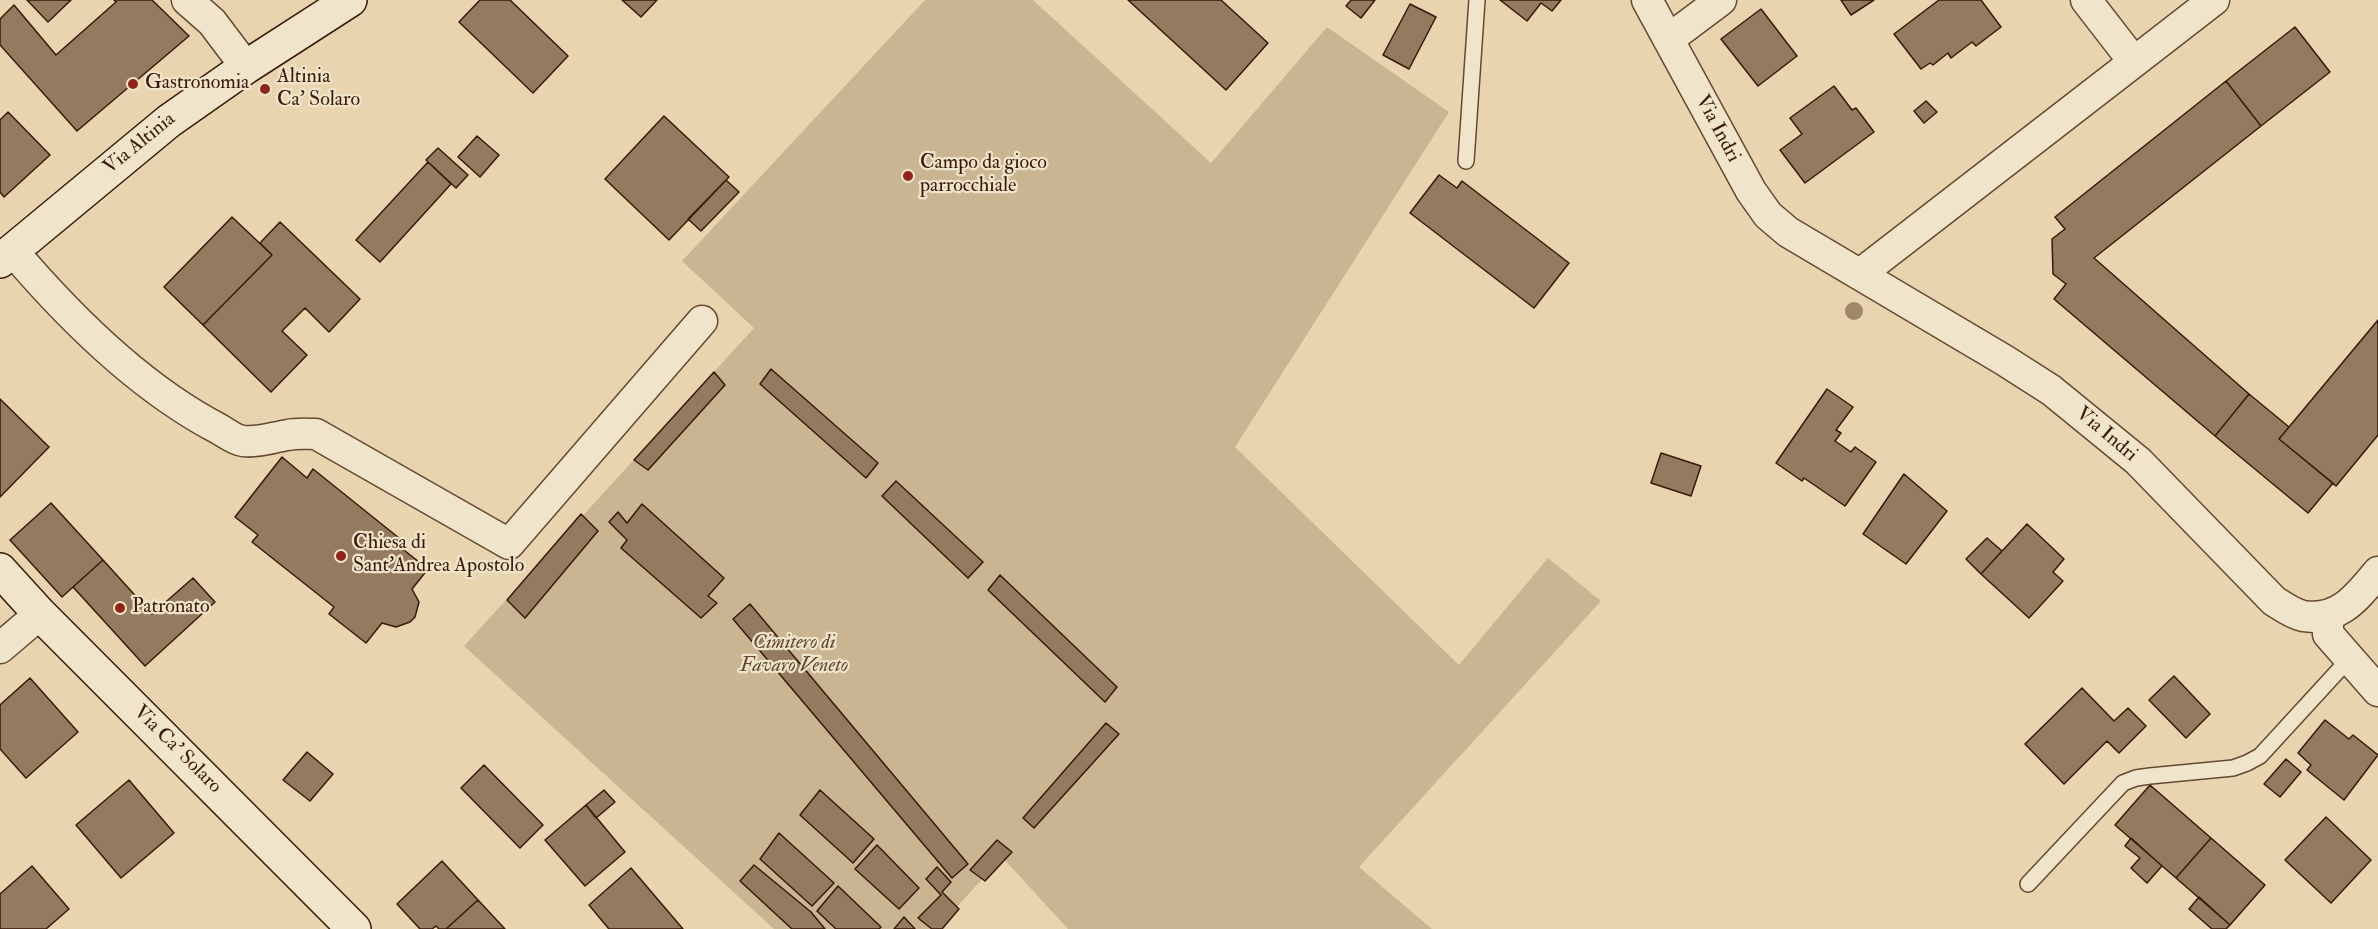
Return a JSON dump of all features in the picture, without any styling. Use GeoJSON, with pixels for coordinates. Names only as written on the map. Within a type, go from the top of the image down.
{"type":"FeatureCollection","features":[{"type":"Feature","properties":{"kind":"street"},"geometry":{"type":"LineString","coordinates":[[187,0],[212,22],[246,67]]}},
{"type":"Feature","properties":{"kind":"street","name":"Via Altinia"},"geometry":{"type":"LineString","coordinates":[[6,256],[169,121],[246,67],[350,0]]}},
{"type":"Feature","properties":{"kind":"street","name":"Via Indri"},"geometry":{"type":"LineString","coordinates":[[1647,0],[1751,191],[1768,215],[1788,232],[2051,390],[2138,461],[2274,601],[2301,616],[2328,616]]}},
{"type":"Feature","properties":{"kind":"street"},"geometry":{"type":"LineString","coordinates":[[1669,39],[1721,0]]}},
{"type":"Feature","properties":{"kind":"street"},"geometry":{"type":"LineString","coordinates":[[2086,0],[2134,62]]}},
{"type":"Feature","properties":{"kind":"street"},"geometry":{"type":"LineString","coordinates":[[1860,274],[2214,0]]}},
{"type":"Feature","properties":{"kind":"street"},"geometry":{"type":"LineString","coordinates":[[6,256],[44,286],[146,382],[195,417],[242,441],[291,434],[316,434],[509,544],[702,321]]}},
{"type":"Feature","properties":{"kind":"street","name":"Via Ca' Solaro"},"geometry":{"type":"LineString","coordinates":[[0,570],[40,614],[354,929]]}},
{"type":"Feature","properties":{"kind":"street"},"geometry":{"type":"LineString","coordinates":[[2378,572],[2351,603],[2328,616],[2328,634],[2378,691]]}},
{"type":"Feature","properties":{"kind":"street"},"geometry":{"type":"LineString","coordinates":[[0,648],[40,614]]}},
{"type":"Feature","properties":{"kind":"lane"},"geometry":{"type":"LineString","coordinates":[[1466,162],[1477,0]]}},
{"type":"Feature","properties":{"kind":"lane"},"geometry":{"type":"LineString","coordinates":[[2028,884],[2123,783],[2150,776],[2233,768],[2260,756],[2349,659]]}},
{"type":"Feature","properties":{"kind":"green space","name":"Cimitero di Favaro Veneto"},"geometry":{"type":"Polygon","coordinates":[[[925,0],[1033,0],[1211,163],[1327,27],[1449,112],[1235,447],[1459,665],[1548,558],[1601,601],[1359,867],[1432,929],[1068,929],[1002,857],[937,929],[774,929],[464,646],[754,328],[682,261],[925,0]]]}},
{"type":"Feature","properties":{"kind":"building"},"geometry":{"type":"Polygon","coordinates":[[[27,0],[71,0],[48,22],[27,0]]]}},
{"type":"Feature","properties":{"kind":"building"},"geometry":{"type":"Polygon","coordinates":[[[114,0],[152,0],[189,36],[77,131],[0,45],[0,19],[14,5],[56,55],[116,2],[114,0]]]}},
{"type":"Feature","properties":{"kind":"building"},"geometry":{"type":"Polygon","coordinates":[[[480,0],[510,0],[568,56],[533,93],[459,22],[480,0]]]}},
{"type":"Feature","properties":{"kind":"building"},"geometry":{"type":"Polygon","coordinates":[[[622,0],[657,0],[641,17],[622,0]]]}},
{"type":"Feature","properties":{"kind":"building"},"geometry":{"type":"Polygon","coordinates":[[[1128,0],[1221,0],[1268,43],[1226,90],[1128,0]]]}},
{"type":"Feature","properties":{"kind":"building"},"geometry":{"type":"Polygon","coordinates":[[[1351,0],[1375,0],[1361,18],[1346,6],[1351,0]]]}},
{"type":"Feature","properties":{"kind":"building"},"geometry":{"type":"Polygon","coordinates":[[[1500,0],[1561,0],[1552,11],[1541,3],[1527,21],[1500,0]]]}},
{"type":"Feature","properties":{"kind":"building"},"geometry":{"type":"Polygon","coordinates":[[[1841,0],[1874,0],[1851,15],[1841,0]]]}},
{"type":"Feature","properties":{"kind":"building"},"geometry":{"type":"Polygon","coordinates":[[[1939,0],[1981,0],[2001,27],[1976,46],[1972,42],[1951,58],[1948,53],[1933,65],[1930,63],[1921,69],[1894,34],[1939,0]]]}},
{"type":"Feature","properties":{"kind":"building"},"geometry":{"type":"Polygon","coordinates":[[[1410,4],[1436,17],[1409,69],[1383,55],[1410,4]]]}},
{"type":"Feature","properties":{"kind":"building"},"geometry":{"type":"Polygon","coordinates":[[[1761,9],[1797,56],[1758,86],[1721,39],[1761,9]]]}},
{"type":"Feature","properties":{"kind":"building"},"geometry":{"type":"Polygon","coordinates":[[[2295,27],[2330,72],[2261,126],[2226,81],[2295,27]]]}},
{"type":"Feature","properties":{"kind":"building"},"geometry":{"type":"Polygon","coordinates":[[[2226,81],[2261,126],[2094,258],[2249,394],[2215,436],[2054,299],[2066,284],[2053,274],[2052,239],[2065,229],[2055,217],[2226,81]]]}},
{"type":"Feature","properties":{"kind":"building"},"geometry":{"type":"Polygon","coordinates":[[[1834,86],[1852,110],[1856,108],[1874,132],[1805,183],[1780,150],[1802,134],[1790,118],[1834,86]]]}},
{"type":"Feature","properties":{"kind":"building"},"geometry":{"type":"Polygon","coordinates":[[[1926,101],[1937,112],[1924,123],[1914,111],[1926,101]]]}},
{"type":"Feature","properties":{"kind":"building"},"geometry":{"type":"Polygon","coordinates":[[[8,112],[50,155],[4,197],[0,192],[0,120],[8,112]]]}},
{"type":"Feature","properties":{"kind":"building"},"geometry":{"type":"Polygon","coordinates":[[[664,116],[729,177],[669,240],[605,179],[664,116]]]}},
{"type":"Feature","properties":{"kind":"building"},"geometry":{"type":"Polygon","coordinates":[[[477,136],[499,155],[480,177],[458,157],[477,136]]]}},
{"type":"Feature","properties":{"kind":"building"},"geometry":{"type":"Polygon","coordinates":[[[438,148],[468,175],[456,188],[426,160],[438,148]]]}},
{"type":"Feature","properties":{"kind":"building"},"geometry":{"type":"Polygon","coordinates":[[[428,162],[451,184],[380,262],[356,240],[428,162]]]}},
{"type":"Feature","properties":{"kind":"building"},"geometry":{"type":"Polygon","coordinates":[[[1439,175],[1457,188],[1462,181],[1569,263],[1534,308],[1410,213],[1439,175]]]}},
{"type":"Feature","properties":{"kind":"building"},"geometry":{"type":"Polygon","coordinates":[[[726,180],[739,192],[701,231],[688,219],[726,180]]]}},
{"type":"Feature","properties":{"kind":"building"},"geometry":{"type":"Polygon","coordinates":[[[232,217],[272,255],[203,325],[164,287],[232,217]]]}},
{"type":"Feature","properties":{"kind":"building"},"geometry":{"type":"Polygon","coordinates":[[[280,222],[360,299],[329,332],[305,308],[282,331],[307,355],[271,392],[203,325],[272,255],[260,243],[280,222]]]}},
{"type":"Feature","properties":{"kind":"building"},"geometry":{"type":"Polygon","coordinates":[[[2378,320],[2378,435],[2336,486],[2279,439],[2378,320]]]}},
{"type":"Feature","properties":{"kind":"building"},"geometry":{"type":"Polygon","coordinates":[[[771,369],[878,463],[866,478],[760,384],[771,369]]]}},
{"type":"Feature","properties":{"kind":"building"},"geometry":{"type":"Polygon","coordinates":[[[714,372],[725,385],[648,470],[634,460],[714,372]]]}},
{"type":"Feature","properties":{"kind":"building"},"geometry":{"type":"Polygon","coordinates":[[[1827,389],[1853,407],[1836,430],[1841,433],[1835,441],[1851,452],[1855,447],[1876,462],[1845,506],[1804,478],[1802,481],[1776,463],[1827,389]]]}},
{"type":"Feature","properties":{"kind":"building"},"geometry":{"type":"Polygon","coordinates":[[[2249,394],[2289,427],[2279,439],[2333,483],[2308,513],[2215,436],[2249,394]]]}},
{"type":"Feature","properties":{"kind":"building"},"geometry":{"type":"Polygon","coordinates":[[[0,399],[49,447],[0,497],[0,399]]]}},
{"type":"Feature","properties":{"kind":"building"},"geometry":{"type":"Polygon","coordinates":[[[1661,453],[1701,466],[1691,496],[1651,483],[1661,453]]]}},
{"type":"Feature","properties":{"kind":"building","name":"Chiesa di Sant'Andrea Apostolo"},"geometry":{"type":"Polygon","coordinates":[[[282,457],[307,478],[313,469],[399,538],[395,543],[428,569],[412,589],[419,602],[415,617],[410,622],[396,627],[382,623],[366,643],[329,614],[334,607],[252,542],[258,535],[235,517],[282,457]]]}},
{"type":"Feature","properties":{"kind":"building"},"geometry":{"type":"Polygon","coordinates":[[[1904,474],[1947,511],[1906,564],[1863,534],[1904,474]]]}},
{"type":"Feature","properties":{"kind":"building"},"geometry":{"type":"Polygon","coordinates":[[[896,481],[983,562],[968,578],[882,496],[896,481]]]}},
{"type":"Feature","properties":{"kind":"building"},"geometry":{"type":"Polygon","coordinates":[[[51,503],[103,560],[62,597],[10,540],[51,503]]]}},
{"type":"Feature","properties":{"kind":"building"},"geometry":{"type":"Polygon","coordinates":[[[642,504],[724,578],[708,596],[717,603],[701,618],[621,548],[627,540],[609,522],[618,512],[627,523],[642,504]]]}},
{"type":"Feature","properties":{"kind":"building"},"geometry":{"type":"Polygon","coordinates":[[[581,514],[598,531],[525,618],[507,600],[581,514]]]}},
{"type":"Feature","properties":{"kind":"building"},"geometry":{"type":"Polygon","coordinates":[[[2027,524],[2064,559],[2053,572],[2063,581],[2029,618],[1981,574],[2027,524]]]}},
{"type":"Feature","properties":{"kind":"building"},"geometry":{"type":"Polygon","coordinates":[[[1987,538],[2002,551],[1981,574],[1966,559],[1987,538]]]}},
{"type":"Feature","properties":{"kind":"building","name":"Patronato"},"geometry":{"type":"Polygon","coordinates":[[[103,560],[152,614],[193,578],[215,602],[145,666],[73,587],[103,560]]]}},
{"type":"Feature","properties":{"kind":"building"},"geometry":{"type":"Polygon","coordinates":[[[1000,575],[1117,687],[1105,702],[988,590],[1000,575]]]}},
{"type":"Feature","properties":{"kind":"building"},"geometry":{"type":"Polygon","coordinates":[[[750,604],[968,864],[952,878],[733,619],[750,604]]]}},
{"type":"Feature","properties":{"kind":"building"},"geometry":{"type":"Polygon","coordinates":[[[2174,676],[2210,714],[2186,738],[2149,700],[2174,676]]]}},
{"type":"Feature","properties":{"kind":"building"},"geometry":{"type":"Polygon","coordinates":[[[30,678],[78,732],[26,778],[0,749],[0,705],[30,678]]]}},
{"type":"Feature","properties":{"kind":"building"},"geometry":{"type":"Polygon","coordinates":[[[2082,688],[2114,721],[2128,708],[2146,726],[2119,753],[2107,741],[2064,784],[2025,744],[2082,688]]]}},
{"type":"Feature","properties":{"kind":"building"},"geometry":{"type":"Polygon","coordinates":[[[2325,720],[2349,739],[2353,735],[2378,755],[2344,800],[2307,770],[2311,765],[2298,753],[2325,720]]]}},
{"type":"Feature","properties":{"kind":"building"},"geometry":{"type":"Polygon","coordinates":[[[1106,723],[1119,734],[1034,828],[1023,818],[1106,723]]]}},
{"type":"Feature","properties":{"kind":"building"},"geometry":{"type":"Polygon","coordinates":[[[307,752],[333,774],[310,801],[283,780],[307,752]]]}},
{"type":"Feature","properties":{"kind":"building"},"geometry":{"type":"Polygon","coordinates":[[[2286,759],[2301,772],[2280,797],[2264,784],[2286,759]]]}},
{"type":"Feature","properties":{"kind":"building"},"geometry":{"type":"Polygon","coordinates":[[[484,765],[543,825],[520,848],[461,788],[484,765]]]}},
{"type":"Feature","properties":{"kind":"building"},"geometry":{"type":"Polygon","coordinates":[[[129,780],[174,833],[121,878],[76,825],[129,780]]]}},
{"type":"Feature","properties":{"kind":"building"},"geometry":{"type":"Polygon","coordinates":[[[2150,785],[2211,838],[2176,878],[2115,825],[2150,785]]]}},
{"type":"Feature","properties":{"kind":"building"},"geometry":{"type":"Polygon","coordinates":[[[604,790],[615,802],[596,818],[586,805],[604,790]]]}},
{"type":"Feature","properties":{"kind":"building"},"geometry":{"type":"Polygon","coordinates":[[[820,790],[874,839],[853,863],[800,815],[820,790]]]}},
{"type":"Feature","properties":{"kind":"building"},"geometry":{"type":"Polygon","coordinates":[[[586,805],[625,852],[585,886],[545,840],[586,805]]]}},
{"type":"Feature","properties":{"kind":"building"},"geometry":{"type":"Polygon","coordinates":[[[2326,817],[2371,860],[2331,903],[2285,860],[2326,817]]]}},
{"type":"Feature","properties":{"kind":"building"},"geometry":{"type":"Polygon","coordinates":[[[779,833],[834,883],[812,906],[760,859],[779,833]]]}},
{"type":"Feature","properties":{"kind":"building"},"geometry":{"type":"Polygon","coordinates":[[[2131,838],[2162,866],[2147,883],[2131,868],[2140,858],[2125,846],[2131,838]]]}},
{"type":"Feature","properties":{"kind":"building"},"geometry":{"type":"Polygon","coordinates":[[[2211,838],[2265,885],[2230,925],[2176,878],[2211,838]]]}},
{"type":"Feature","properties":{"kind":"building"},"geometry":{"type":"Polygon","coordinates":[[[997,840],[1012,852],[985,881],[970,870],[997,840]]]}},
{"type":"Feature","properties":{"kind":"building"},"geometry":{"type":"Polygon","coordinates":[[[877,845],[919,888],[899,909],[855,869],[877,845]]]}},
{"type":"Feature","properties":{"kind":"building"},"geometry":{"type":"Polygon","coordinates":[[[442,861],[478,900],[446,929],[439,929],[436,926],[432,929],[420,929],[397,904],[442,861]]]}},
{"type":"Feature","properties":{"kind":"building"},"geometry":{"type":"Polygon","coordinates":[[[754,865],[811,912],[825,929],[792,929],[740,881],[754,865]]]}},
{"type":"Feature","properties":{"kind":"building"},"geometry":{"type":"Polygon","coordinates":[[[32,866],[69,909],[46,929],[0,929],[0,894],[32,866]]]}},
{"type":"Feature","properties":{"kind":"building"},"geometry":{"type":"Polygon","coordinates":[[[937,867],[951,882],[942,892],[959,909],[942,929],[932,929],[918,918],[941,895],[926,879],[937,867]]]}},
{"type":"Feature","properties":{"kind":"building"},"geometry":{"type":"Polygon","coordinates":[[[631,868],[683,929],[609,929],[589,905],[631,868]]]}},
{"type":"Feature","properties":{"kind":"building"},"geometry":{"type":"Polygon","coordinates":[[[838,886],[881,927],[879,929],[836,929],[817,911],[838,886]]]}},
{"type":"Feature","properties":{"kind":"building"},"geometry":{"type":"Polygon","coordinates":[[[2199,897],[2230,925],[2226,929],[2212,929],[2189,909],[2199,897]]]}},
{"type":"Feature","properties":{"kind":"building"},"geometry":{"type":"Polygon","coordinates":[[[478,900],[505,929],[446,929],[478,900]]]}},
{"type":"Feature","properties":{"kind":"building"},"geometry":{"type":"Polygon","coordinates":[[[904,917],[915,929],[894,929],[904,917]]]}},
{"type":"Feature","properties":{"kind":"place","name":"Gastronomia"},"geometry":{"type":"Point","coordinates":[133,84]}},
{"type":"Feature","properties":{"kind":"place","name":"Altinia Ca' Solaro"},"geometry":{"type":"Point","coordinates":[265,89]}},
{"type":"Feature","properties":{"kind":"place","name":"Campo da gioco parrocchiale"},"geometry":{"type":"Point","coordinates":[908,176]}},
{"type":"Feature","properties":{"kind":"place","name":"Chiesa di Sant'Andrea Apostolo"},"geometry":{"type":"Point","coordinates":[341,556]}},
{"type":"Feature","properties":{"kind":"place","name":"Patronato"},"geometry":{"type":"Point","coordinates":[120,608]}}]}
